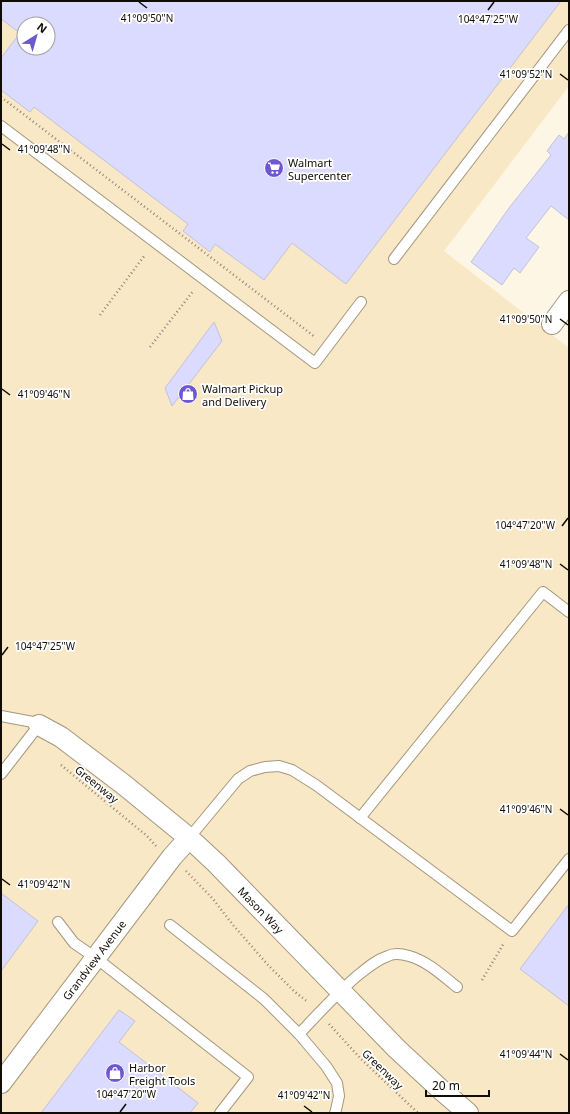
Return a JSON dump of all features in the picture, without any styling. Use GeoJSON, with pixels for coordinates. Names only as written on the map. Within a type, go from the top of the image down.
{"type":"FeatureCollection","features":[{"type":"Feature","properties":{"kind":"street"},"geometry":{"type":"LineString","coordinates":[[552,324],[569,301]]}},
{"type":"Feature","properties":{"kind":"street","name":"Mason Way"},"geometry":{"type":"LineString","coordinates":[[39,725],[60,737],[123,784],[189,838],[216,863],[397,1049],[438,1088],[468,1113]]}},
{"type":"Feature","properties":{"kind":"street","name":"Grandview Avenue"},"geometry":{"type":"LineString","coordinates":[[1,1083],[172,857],[189,838]]}},
{"type":"Feature","properties":{"kind":"lane"},"geometry":{"type":"LineString","coordinates":[[394,259],[569,30]]}},
{"type":"Feature","properties":{"kind":"lane"},"geometry":{"type":"LineString","coordinates":[[1,126],[315,363],[361,302]]}},
{"type":"Feature","properties":{"kind":"lane"},"geometry":{"type":"LineString","coordinates":[[360,818],[543,592],[569,612]]}},
{"type":"Feature","properties":{"kind":"lane"},"geometry":{"type":"LineString","coordinates":[[1,716],[33,722],[39,725],[1,774]]}},
{"type":"Feature","properties":{"kind":"lane"},"geometry":{"type":"LineString","coordinates":[[189,838],[238,779],[250,771],[265,767],[279,766],[292,770],[316,785],[512,931],[569,858]]}},
{"type":"Feature","properties":{"kind":"lane"},"geometry":{"type":"LineString","coordinates":[[58,922],[74,943],[96,958],[248,1077],[220,1113]]}},
{"type":"Feature","properties":{"kind":"lane"},"geometry":{"type":"LineString","coordinates":[[170,925],[264,999],[299,1034],[326,1066],[337,1083],[339,1096],[335,1113]]}},
{"type":"Feature","properties":{"kind":"lane"},"geometry":{"type":"LineString","coordinates":[[299,1034],[340,990],[368,967],[388,956],[398,954],[408,955],[418,959],[430,966],[457,987]]}},
{"type":"Feature","properties":{"kind":"path"},"geometry":{"type":"LineString","coordinates":[[1,97],[328,346]]}},
{"type":"Feature","properties":{"kind":"path"},"geometry":{"type":"LineString","coordinates":[[100,315],[147,253]]}},
{"type":"Feature","properties":{"kind":"path"},"geometry":{"type":"LineString","coordinates":[[150,347],[194,289]]}},
{"type":"Feature","properties":{"kind":"path","name":"Greenway"},"geometry":{"type":"LineString","coordinates":[[56,762],[148,836],[154,845]]}},
{"type":"Feature","properties":{"kind":"path"},"geometry":{"type":"LineString","coordinates":[[196,881],[268,965],[295,992]]}},
{"type":"Feature","properties":{"kind":"path"},"geometry":{"type":"LineString","coordinates":[[482,980],[512,931]]}},
{"type":"Feature","properties":{"kind":"path","name":"Greenway"},"geometry":{"type":"LineString","coordinates":[[339,1035],[361,1059],[418,1113]]}},
{"type":"Feature","properties":{"kind":"shaded area"},"geometry":{"type":"Polygon","coordinates":[[[1,1],[569,1],[569,86],[444,251],[569,348],[569,1113],[1,1113],[1,1]]]}},
{"type":"Feature","properties":{"kind":"building","name":"Walmart Supercenter"},"geometry":{"type":"Polygon","coordinates":[[[1,1],[561,1],[346,284],[292,243],[264,280],[215,244],[210,252],[183,231],[188,224],[34,107],[30,112],[1,90],[1,58],[16,38],[16,56],[56,56],[56,16],[16,16],[16,30],[1,19],[1,1]]]}},
{"type":"Feature","properties":{"kind":"building"},"geometry":{"type":"Polygon","coordinates":[[[569,132],[569,220],[551,206],[526,238],[539,247],[520,273],[514,268],[502,285],[471,262],[509,208],[551,155],[547,151],[559,135],[564,139],[569,132]]]}},
{"type":"Feature","properties":{"kind":"building"},"geometry":{"type":"Polygon","coordinates":[[[214,322],[222,341],[172,406],[165,388],[214,322]]]}},
{"type":"Feature","properties":{"kind":"building"},"geometry":{"type":"Polygon","coordinates":[[[1,893],[38,921],[1,971],[1,893]]]}},
{"type":"Feature","properties":{"kind":"building"},"geometry":{"type":"Polygon","coordinates":[[[569,904],[569,1006],[520,969],[569,904]]]}},
{"type":"Feature","properties":{"kind":"building","name":"Harbor Freight Tools"},"geometry":{"type":"Polygon","coordinates":[[[119,1010],[135,1021],[119,1042],[198,1103],[190,1113],[41,1113],[119,1010]]]}},
{"type":"Feature","properties":{"kind":"place","name":"Walmart Supercenter"},"geometry":{"type":"Point","coordinates":[274,168]}},
{"type":"Feature","properties":{"kind":"place","name":"Walmart Pickup and Delivery"},"geometry":{"type":"Point","coordinates":[188,394]}},
{"type":"Feature","properties":{"kind":"place","name":"Harbor Freight Tools"},"geometry":{"type":"Point","coordinates":[115,1073]}}]}
